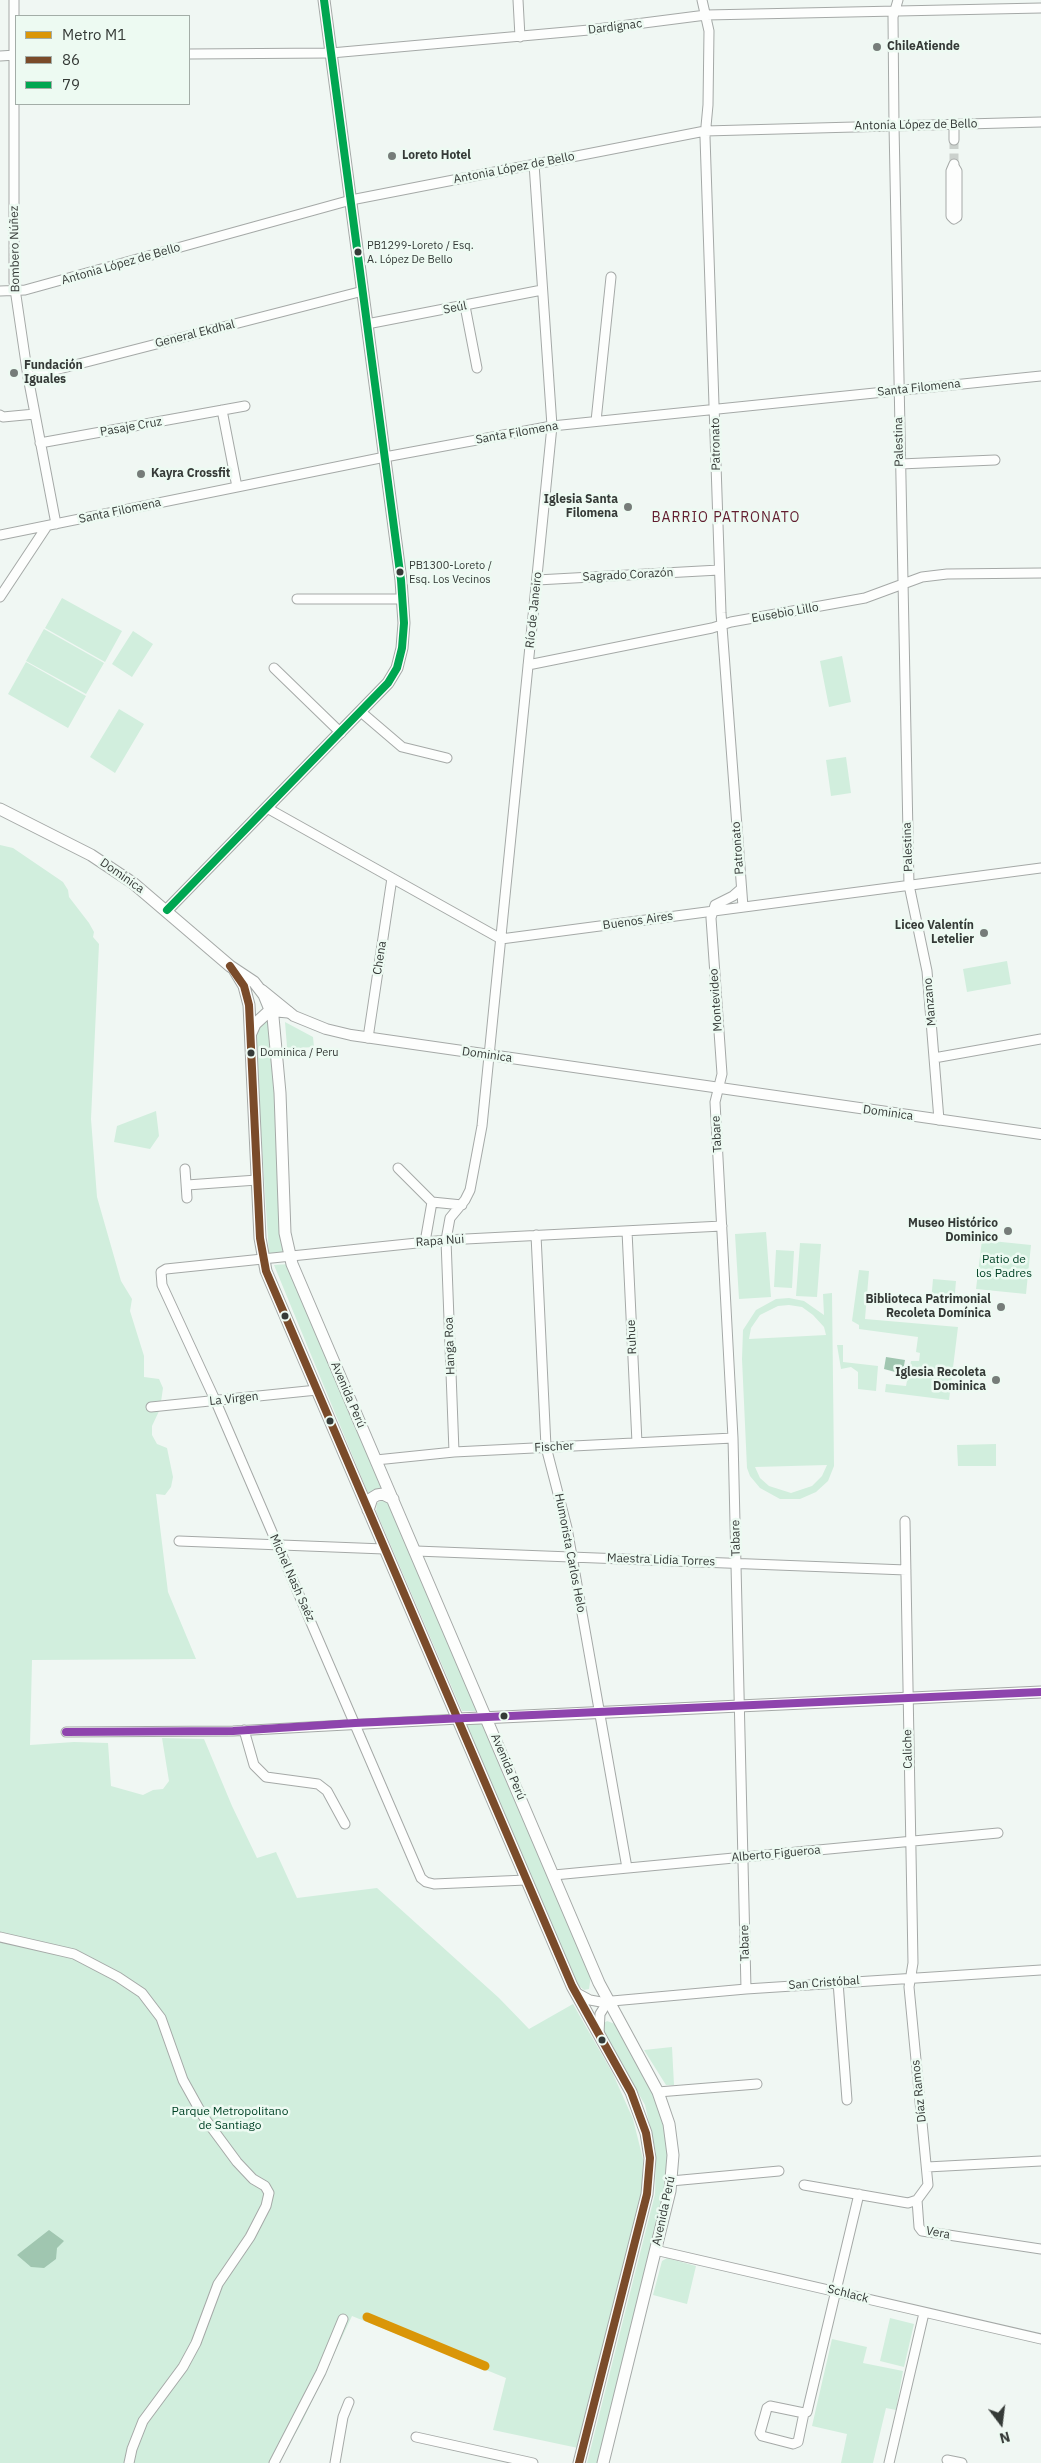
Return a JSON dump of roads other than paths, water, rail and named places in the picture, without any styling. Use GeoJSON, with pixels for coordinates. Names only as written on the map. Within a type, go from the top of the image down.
{"type":"FeatureCollection","features":[{"type":"Feature","properties":{"kind":"main road"},"geometry":{"type":"LineString","coordinates":[[167,910],[388,683],[397,668],[404,636],[402,599],[385,457],[324,0]]}},
{"type":"Feature","properties":{"kind":"main road","name":"Dominica"},"geometry":{"type":"LineString","coordinates":[[0,809],[104,863],[167,910],[230,966],[258,987]]}},
{"type":"Feature","properties":{"kind":"main road","name":"Avenida Perú"},"geometry":{"type":"LineString","coordinates":[[230,966],[241,980],[248,998],[263,1259],[270,1281],[575,1992],[599,2033],[638,2109],[647,2139],[650,2170],[647,2194],[580,2463]]}},
{"type":"Feature","properties":{"kind":"main road","name":"Avenida Perú"},"geometry":{"type":"LineString","coordinates":[[258,987],[271,1012],[275,1027],[285,1233],[289,1256],[608,2001],[658,2092],[666,2112],[671,2135],[671,2181],[656,2250],[603,2463]]}},
{"type":"Feature","properties":{"kind":"main road"},"geometry":{"type":"LineString","coordinates":[[250,1036],[259,1019],[271,1012],[288,1012]]}},
{"type":"Feature","properties":{"kind":"main road"},"geometry":{"type":"LineString","coordinates":[[368,1510],[372,1498],[377,1495],[383,1494],[393,1499]]}},
{"type":"Feature","properties":{"kind":"main road"},"geometry":{"type":"LineString","coordinates":[[459,1719],[1041,1692]]}},
{"type":"Feature","properties":{"kind":"street","name":"Bombero Núñez"},"geometry":{"type":"LineString","coordinates":[[14,0],[14,292],[52,525]]}},
{"type":"Feature","properties":{"kind":"street"},"geometry":{"type":"LineString","coordinates":[[518,0],[520,36]]}},
{"type":"Feature","properties":{"kind":"street","name":"Patronato"},"geometry":{"type":"LineString","coordinates":[[702,0],[709,31],[709,69],[705,131],[719,570],[743,907]]}},
{"type":"Feature","properties":{"kind":"street","name":"Palestina"},"geometry":{"type":"LineString","coordinates":[[898,0],[894,10],[894,125],[901,583],[909,885]]}},
{"type":"Feature","properties":{"kind":"street","name":"Dardignac"},"geometry":{"type":"LineString","coordinates":[[190,54],[331,53],[590,30],[706,15],[1041,8]]}},
{"type":"Feature","properties":{"kind":"street"},"geometry":{"type":"LineString","coordinates":[[0,56],[15,55]]}},
{"type":"Feature","properties":{"kind":"street","name":"Antonia López de Bello"},"geometry":{"type":"LineString","coordinates":[[0,291],[14,292],[351,200],[705,131],[1041,122]]}},
{"type":"Feature","properties":{"kind":"street"},"geometry":{"type":"LineString","coordinates":[[954,124],[954,140]]}},
{"type":"Feature","properties":{"kind":"street","name":"Río de Janeiro"},"geometry":{"type":"LineString","coordinates":[[488,1056],[552,426],[534,164]]}},
{"type":"Feature","properties":{"kind":"street"},"geometry":{"type":"LineString","coordinates":[[954,165],[957,172],[957,217],[954,219],[951,216],[951,171],[954,165]]}},
{"type":"Feature","properties":{"kind":"street"},"geometry":{"type":"LineString","coordinates":[[596,422],[611,277]]}},
{"type":"Feature","properties":{"kind":"street","name":"Seúl"},"geometry":{"type":"LineString","coordinates":[[367,324],[542,290]]}},
{"type":"Feature","properties":{"kind":"street","name":"General Ekdhal"},"geometry":{"type":"LineString","coordinates":[[28,377],[363,291]]}},
{"type":"Feature","properties":{"kind":"street"},"geometry":{"type":"LineString","coordinates":[[466,306],[477,368]]}},
{"type":"Feature","properties":{"kind":"street","name":"Santa Filomena"},"geometry":{"type":"LineString","coordinates":[[0,535],[385,457],[552,426],[1041,376]]}},
{"type":"Feature","properties":{"kind":"street","name":"Pasaje Cruz"},"geometry":{"type":"LineString","coordinates":[[40,443],[245,406]]}},
{"type":"Feature","properties":{"kind":"street"},"geometry":{"type":"LineString","coordinates":[[222,410],[237,487]]}},
{"type":"Feature","properties":{"kind":"street"},"geometry":{"type":"LineString","coordinates":[[0,416],[35,414]]}},
{"type":"Feature","properties":{"kind":"street"},"geometry":{"type":"LineString","coordinates":[[900,464],[995,460]]}},
{"type":"Feature","properties":{"kind":"street"},"geometry":{"type":"LineString","coordinates":[[0,597],[52,525]]}},
{"type":"Feature","properties":{"kind":"street","name":"Sagrado Corazón"},"geometry":{"type":"LineString","coordinates":[[537,580],[719,570]]}},
{"type":"Feature","properties":{"kind":"street","name":"Eusebio Lillo"},"geometry":{"type":"LineString","coordinates":[[528,665],[865,598],[901,583],[922,577],[947,574],[1041,573]]}},
{"type":"Feature","properties":{"kind":"street"},"geometry":{"type":"LineString","coordinates":[[297,598],[402,599]]}},
{"type":"Feature","properties":{"kind":"street"},"geometry":{"type":"LineString","coordinates":[[274,668],[341,733]]}},
{"type":"Feature","properties":{"kind":"street"},"geometry":{"type":"LineString","coordinates":[[361,712],[402,747],[447,758]]}},
{"type":"Feature","properties":{"kind":"street"},"geometry":{"type":"LineString","coordinates":[[267,808],[501,939]]}},
{"type":"Feature","properties":{"kind":"street","name":"Buenos Aires"},"geometry":{"type":"LineString","coordinates":[[501,939],[1041,868]]}},
{"type":"Feature","properties":{"kind":"street","name":"Chena"},"geometry":{"type":"LineString","coordinates":[[368,1038],[392,878]]}},
{"type":"Feature","properties":{"kind":"street","name":"Manzano"},"geometry":{"type":"LineString","coordinates":[[909,885],[927,971],[939,1120]]}},
{"type":"Feature","properties":{"kind":"street","name":"Patronato"},"geometry":{"type":"LineString","coordinates":[[712,911],[715,905],[734,896],[741,889]]}},
{"type":"Feature","properties":{"kind":"street","name":"Montevideo"},"geometry":{"type":"LineString","coordinates":[[712,911],[711,928],[722,1074],[718,1089]]}},
{"type":"Feature","properties":{"kind":"street","name":"Dominica"},"geometry":{"type":"LineString","coordinates":[[258,987],[288,1012],[326,1029],[368,1038],[1041,1134]]}},
{"type":"Feature","properties":{"kind":"street"},"geometry":{"type":"LineString","coordinates":[[934,1058],[1041,1039]]}},
{"type":"Feature","properties":{"kind":"street"},"geometry":{"type":"LineString","coordinates":[[446,1240],[450,1218],[462,1205],[472,1184],[482,1126],[488,1056]]}},
{"type":"Feature","properties":{"kind":"street","name":"Tabare"},"geometry":{"type":"LineString","coordinates":[[718,1089],[715,1102],[733,1438],[746,1989]]}},
{"type":"Feature","properties":{"kind":"street"},"geometry":{"type":"LineString","coordinates":[[398,1168],[432,1202],[462,1205]]}},
{"type":"Feature","properties":{"kind":"street"},"geometry":{"type":"LineString","coordinates":[[185,1169],[187,1198]]}},
{"type":"Feature","properties":{"kind":"street"},"geometry":{"type":"LineString","coordinates":[[187,1185],[257,1180]]}},
{"type":"Feature","properties":{"kind":"street"},"geometry":{"type":"LineString","coordinates":[[425,1242],[432,1202]]}},
{"type":"Feature","properties":{"kind":"street","name":"Rapa Nui"},"geometry":{"type":"LineString","coordinates":[[161,1272],[166,1268],[446,1240],[722,1226]]}},
{"type":"Feature","properties":{"kind":"street","name":"Ruhue"},"geometry":{"type":"LineString","coordinates":[[627,1231],[637,1443]]}},
{"type":"Feature","properties":{"kind":"street","name":"Humorista Carlos Helo"},"geometry":{"type":"LineString","coordinates":[[536,1235],[546,1447],[560,1496],[572,1556],[627,1868]]}},
{"type":"Feature","properties":{"kind":"street","name":"Hanga Roa"},"geometry":{"type":"LineString","coordinates":[[446,1240],[454,1452]]}},
{"type":"Feature","properties":{"kind":"street","name":"Michel Nash Saéz"},"geometry":{"type":"LineString","coordinates":[[161,1272],[162,1285],[216,1402],[420,1875],[426,1882],[434,1884],[526,1880]]}},
{"type":"Feature","properties":{"kind":"street","name":"La Virgen"},"geometry":{"type":"LineString","coordinates":[[151,1407],[216,1402],[316,1390]]}},
{"type":"Feature","properties":{"kind":"street","name":"Fischer"},"geometry":{"type":"LineString","coordinates":[[376,1460],[454,1452],[733,1438]]}},
{"type":"Feature","properties":{"kind":"street","name":"Caliche"},"geometry":{"type":"LineString","coordinates":[[905,1521],[913,1963],[911,1977]]}},
{"type":"Feature","properties":{"kind":"street"},"geometry":{"type":"LineString","coordinates":[[179,1541],[384,1549]]}},
{"type":"Feature","properties":{"kind":"street","name":"Maestra Lidia Torres"},"geometry":{"type":"LineString","coordinates":[[416,1551],[906,1570]]}},
{"type":"Feature","properties":{"kind":"street"},"geometry":{"type":"LineString","coordinates":[[66,1732],[244,1730],[459,1719]]}},
{"type":"Feature","properties":{"kind":"street"},"geometry":{"type":"LineString","coordinates":[[244,1730],[254,1765],[266,1777],[318,1784],[327,1791],[345,1824]]}},
{"type":"Feature","properties":{"kind":"street","name":"Alberto Figueroa"},"geometry":{"type":"LineString","coordinates":[[554,1875],[998,1832]]}},
{"type":"Feature","properties":{"kind":"street"},"geometry":{"type":"LineString","coordinates":[[0,1937],[74,1954],[118,1977],[142,1993],[161,2018],[183,2080],[203,2116],[237,2162],[253,2179],[264,2186],[269,2193],[266,2206],[250,2236],[218,2284],[196,2342],[184,2367],[143,2421],[134,2441],[129,2463]]}},
{"type":"Feature","properties":{"kind":"street","name":"San Cristóbal"},"geometry":{"type":"LineString","coordinates":[[575,1992],[595,2002],[838,1982],[1041,1970]]}},
{"type":"Feature","properties":{"kind":"street","name":"Díaz Ramos"},"geometry":{"type":"LineString","coordinates":[[911,1977],[910,2003],[928,2188],[917,2200]]}},
{"type":"Feature","properties":{"kind":"street"},"geometry":{"type":"LineString","coordinates":[[838,1982],[847,2100]]}},
{"type":"Feature","properties":{"kind":"street"},"geometry":{"type":"LineString","coordinates":[[599,2033],[600,2014],[608,2001]]}},
{"type":"Feature","properties":{"kind":"street"},"geometry":{"type":"LineString","coordinates":[[658,2092],[757,2084]]}},
{"type":"Feature","properties":{"kind":"street"},"geometry":{"type":"LineString","coordinates":[[927,2167],[1041,2161]]}},
{"type":"Feature","properties":{"kind":"street"},"geometry":{"type":"LineString","coordinates":[[671,2181],[779,2171]]}},
{"type":"Feature","properties":{"kind":"street"},"geometry":{"type":"LineString","coordinates":[[804,2184],[908,2203],[917,2200]]}},
{"type":"Feature","properties":{"kind":"street"},"geometry":{"type":"LineString","coordinates":[[804,2413],[770,2406],[767,2408],[760,2433],[762,2436],[796,2444],[804,2413],[807,2412],[859,2194]]}},
{"type":"Feature","properties":{"kind":"street","name":"Vera"},"geometry":{"type":"LineString","coordinates":[[917,2200],[919,2227],[922,2231],[1041,2249]]}},
{"type":"Feature","properties":{"kind":"street","name":"Schlack"},"geometry":{"type":"LineString","coordinates":[[656,2250],[1041,2339]]}},
{"type":"Feature","properties":{"kind":"street"},"geometry":{"type":"LineString","coordinates":[[889,2463],[924,2313]]}},
{"type":"Feature","properties":{"kind":"street"},"geometry":{"type":"LineString","coordinates":[[274,2463],[321,2372],[344,2319]]}},
{"type":"Feature","properties":{"kind":"street"},"geometry":{"type":"LineString","coordinates":[[335,2463],[343,2417],[349,2402]]}},
{"type":"Feature","properties":{"kind":"street"},"geometry":{"type":"LineString","coordinates":[[416,2437],[533,2463]]}},
{"type":"Feature","properties":{"kind":"street"},"geometry":{"type":"LineString","coordinates":[[947,2460],[962,2463]]}},
{"type":"Feature","properties":{"kind":"tunnel"},"geometry":{"type":"LineString","coordinates":[[954,140],[954,164]]}},
{"type":"Feature","properties":{"kind":"metro line","name":"M1"},"geometry":{"type":"LineString","coordinates":[[367,2317],[485,2366]]}},
{"type":"Feature","properties":{"kind":"place","name":"ChileAtiende"},"geometry":{"type":"Point","coordinates":[877,47]}},
{"type":"Feature","properties":{"kind":"place","name":"Loreto Hotel"},"geometry":{"type":"Point","coordinates":[392,156]}},
{"type":"Feature","properties":{"kind":"place","name":"PB1299-Loreto / Esq. A. López De Bello"},"geometry":{"type":"Point","coordinates":[358,252]}},
{"type":"Feature","properties":{"kind":"place","name":"Fundación Iguales"},"geometry":{"type":"Point","coordinates":[14,373]}},
{"type":"Feature","properties":{"kind":"place","name":"Kayra Crossfit"},"geometry":{"type":"Point","coordinates":[141,474]}},
{"type":"Feature","properties":{"kind":"place","name":"Iglesia Santa Filomena"},"geometry":{"type":"Point","coordinates":[628,507]}},
{"type":"Feature","properties":{"kind":"place","name":"PB1300-Loreto / Esq. Los Vecinos"},"geometry":{"type":"Point","coordinates":[400,572]}},
{"type":"Feature","properties":{"kind":"place","name":"Liceo Valentín Letelier"},"geometry":{"type":"Point","coordinates":[984,933]}},
{"type":"Feature","properties":{"kind":"place","name":"Dominica / Peru"},"geometry":{"type":"Point","coordinates":[251,1053]}},
{"type":"Feature","properties":{"kind":"place","name":"Museo Histórico Dominico"},"geometry":{"type":"Point","coordinates":[1008,1231]}},
{"type":"Feature","properties":{"kind":"place","name":"Biblioteca Patrimonial Recoleta Domínica"},"geometry":{"type":"Point","coordinates":[1001,1307]}},
{"type":"Feature","properties":{"kind":"place","name":"Iglesia Recoleta Dominica"},"geometry":{"type":"Point","coordinates":[996,1380]}},
{"type":"Feature","properties":{"kind":"district","name":"BARRIO PATRONATO"},"geometry":{"type":"Point","coordinates":[726,518]}},
{"type":"Feature","properties":{"kind":"park label","name":"Patio de los Padres"},"geometry":{"type":"Point","coordinates":[1004,1267]}},
{"type":"Feature","properties":{"kind":"park label","name":"Parque Metropolitano de Santiago"},"geometry":{"type":"Point","coordinates":[230,2119]}}]}
